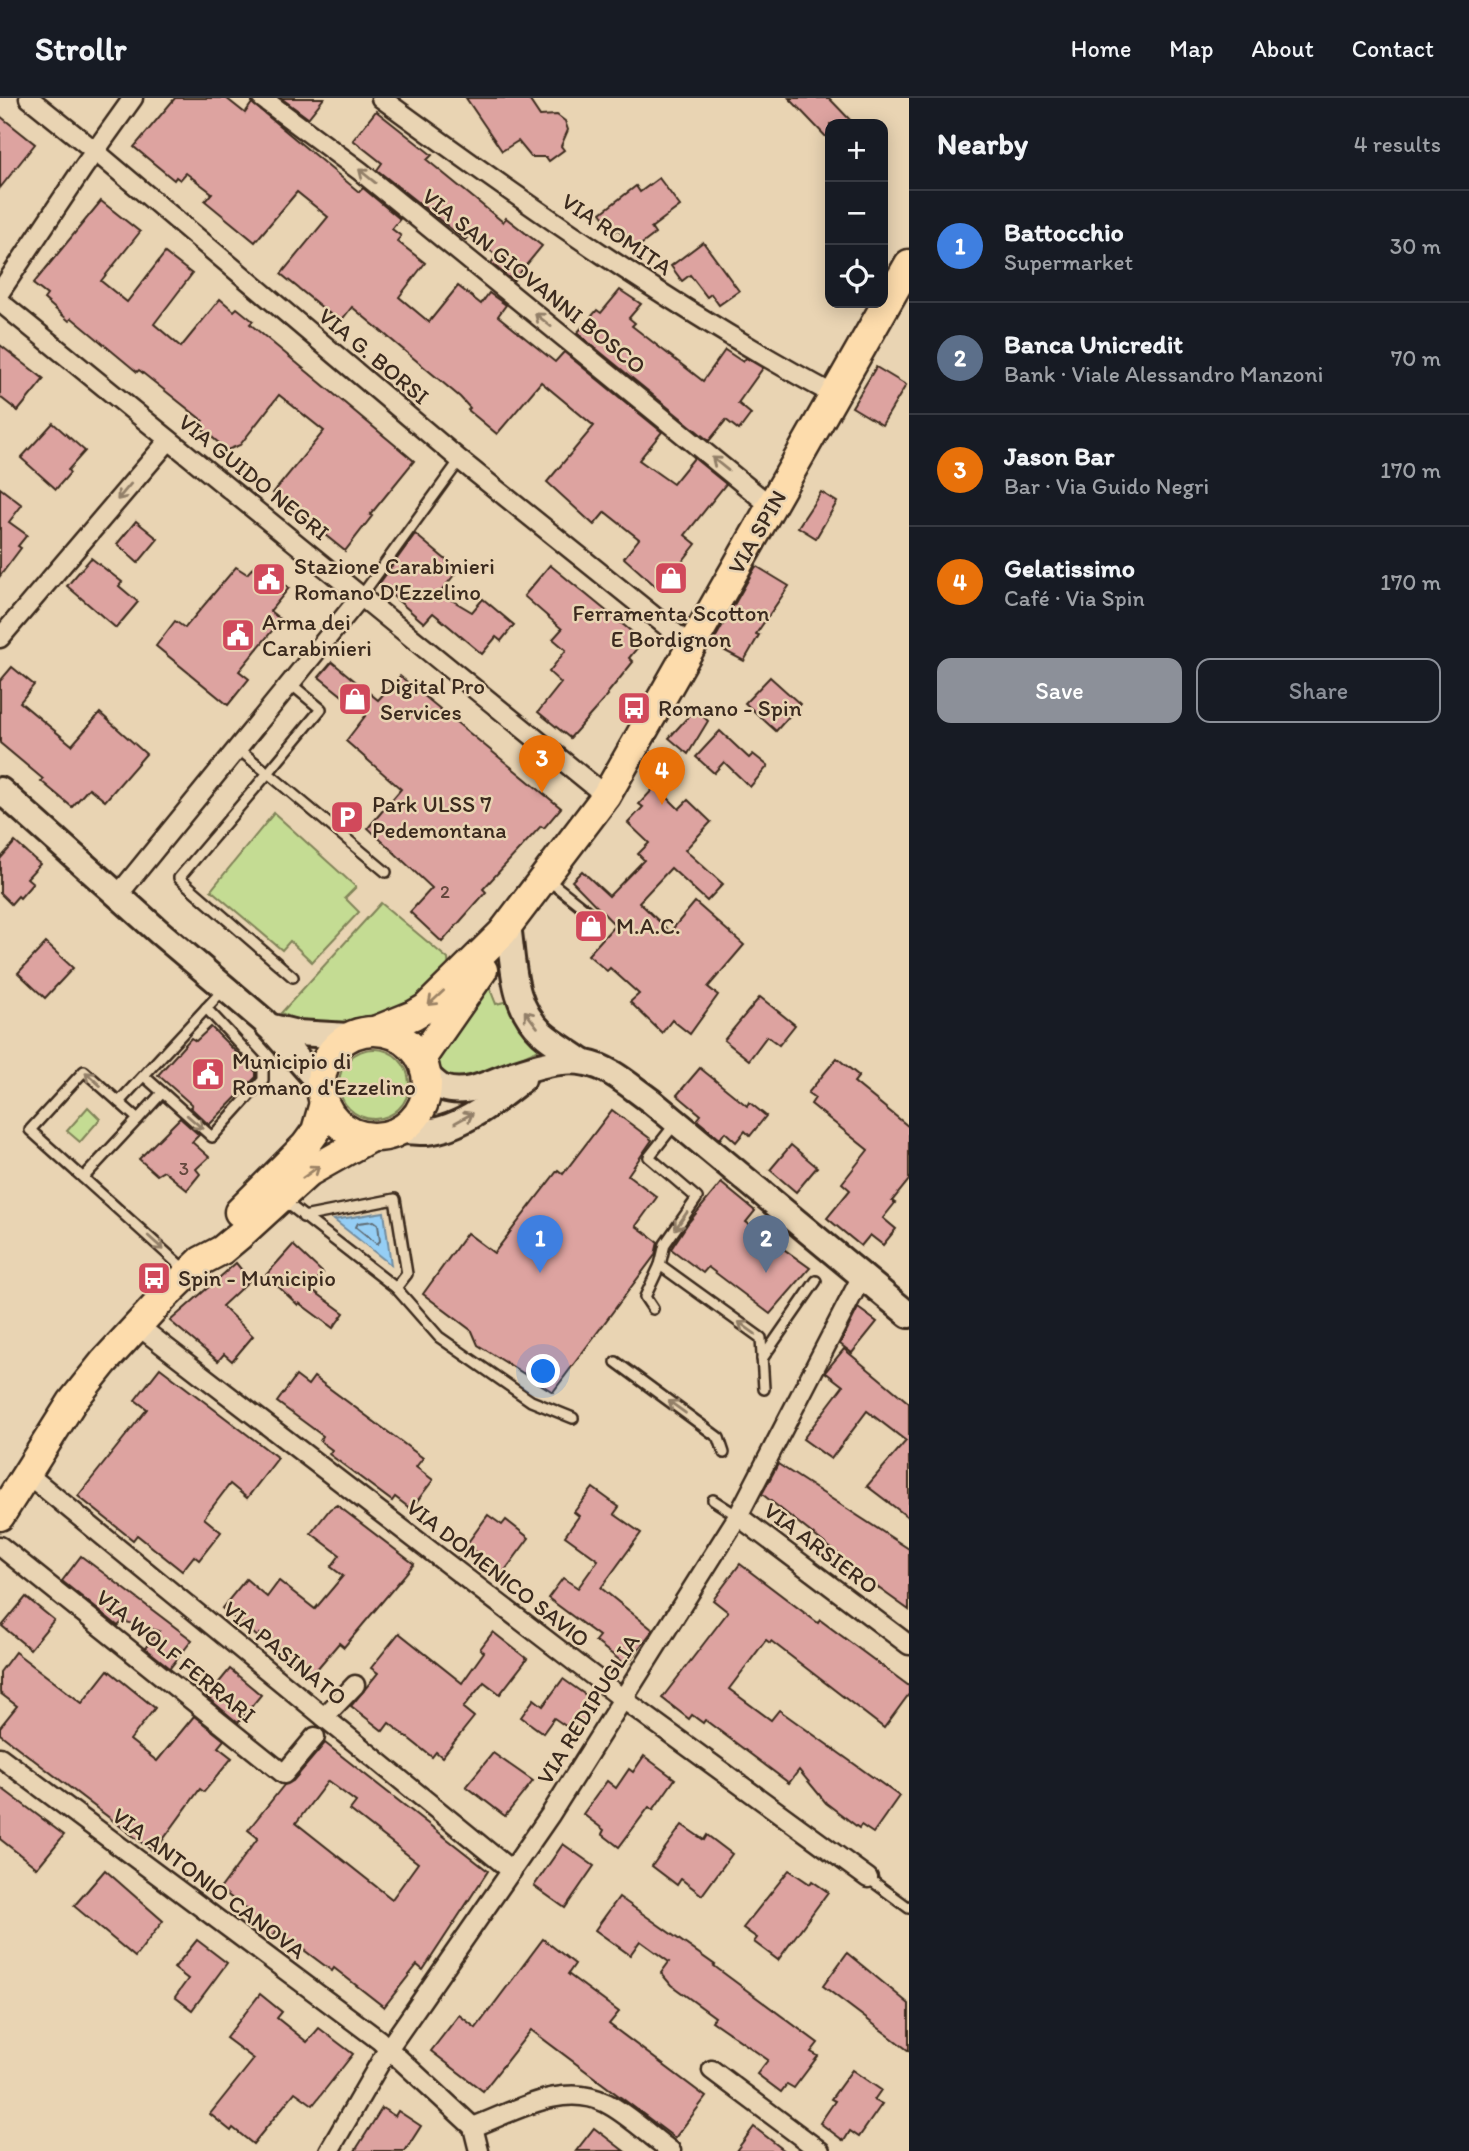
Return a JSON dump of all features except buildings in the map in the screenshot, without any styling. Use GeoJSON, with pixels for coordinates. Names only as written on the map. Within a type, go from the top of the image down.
{"type":"FeatureCollection","features":[{"type":"Feature","properties":{"kind":"main road","name":"VIA SPIN"},"geometry":{"type":"LineString","coordinates":[[349,1037],[377,1030],[426,1008],[505,929],[606,796],[909,264]]}},
{"type":"Feature","properties":{"kind":"main road"},"geometry":{"type":"LineString","coordinates":[[0,790],[268,1026],[323,1094],[332,1116],[343,1127],[356,1134],[371,1137]]}},
{"type":"Feature","properties":{"kind":"main road","name":"VIA SPIN"},"geometry":{"type":"LineString","coordinates":[[398,1131],[412,1121],[421,1107],[426,1091],[424,1067],[482,973],[505,929]]}},
{"type":"Feature","properties":{"kind":"main road"},"geometry":{"type":"LineString","coordinates":[[505,929],[517,995],[522,1008],[544,1035],[583,1062],[607,1070],[627,1083],[909,1315]]}},
{"type":"Feature","properties":{"kind":"main road"},"geometry":{"type":"LineString","coordinates":[[268,1026],[308,1034],[349,1037]]}},
{"type":"Feature","properties":{"kind":"main road"},"geometry":{"type":"LineString","coordinates":[[377,1030],[395,1035],[410,1044],[424,1067],[442,1087],[456,1090],[484,1086],[519,1072],[560,1062],[583,1062]]}},
{"type":"Feature","properties":{"kind":"main road"},"geometry":{"type":"LineString","coordinates":[[0,1516],[72,1402],[136,1325],[195,1267],[213,1240],[305,1146],[316,1131],[323,1094],[322,1070],[337,1045],[349,1037]]}},
{"type":"Feature","properties":{"kind":"main road"},"geometry":{"type":"LineString","coordinates":[[195,1267],[222,1250],[309,1172],[371,1137],[398,1131],[428,1132],[450,1126],[505,1093],[536,1068]]}},
{"type":"Feature","properties":{"kind":"street","name":"VIA G. BORSI"},"geometry":{"type":"LineString","coordinates":[[29,98],[460,460],[691,646]]}},
{"type":"Feature","properties":{"kind":"street"},"geometry":{"type":"LineString","coordinates":[[0,292],[133,98]]}},
{"type":"Feature","properties":{"kind":"street","name":"VIA SAN GIOVANNI BOSCO"},"geometry":{"type":"LineString","coordinates":[[262,98],[360,171],[772,507]]}},
{"type":"Feature","properties":{"kind":"street","name":"VIA ROMITA"},"geometry":{"type":"LineString","coordinates":[[381,98],[485,174],[636,276],[836,396]]}},
{"type":"Feature","properties":{"kind":"street","name":"VIA GUIDO NEGRI"},"geometry":{"type":"LineString","coordinates":[[0,302],[606,796]]}},
{"type":"Feature","properties":{"kind":"street"},"geometry":{"type":"LineString","coordinates":[[0,638],[169,440]]}},
{"type":"Feature","properties":{"kind":"street"},"geometry":{"type":"LineString","coordinates":[[118,895],[362,595]]}},
{"type":"Feature","properties":{"kind":"street","name":"VIA REDIPUGLIA"},"geometry":{"type":"LineString","coordinates":[[329,2151],[388,2049],[512,1871],[737,1516],[862,1276]]}},
{"type":"Feature","properties":{"kind":"street","name":"VIA DOMENICO SAVIO"},"geometry":{"type":"LineString","coordinates":[[136,1325],[623,1699],[868,1878]]}},
{"type":"Feature","properties":{"kind":"street","name":"VIA PASINATO"},"geometry":{"type":"LineString","coordinates":[[26,1473],[512,1871]]}},
{"type":"Feature","properties":{"kind":"street","name":"VIA ARSIERO"},"geometry":{"type":"LineString","coordinates":[[737,1516],[909,1645]]}},
{"type":"Feature","properties":{"kind":"street","name":"VIA WOLF FERRARI"},"geometry":{"type":"LineString","coordinates":[[0,1546],[285,1774],[315,1737]]}},
{"type":"Feature","properties":{"kind":"street"},"geometry":{"type":"LineString","coordinates":[[324,1717],[355,1685]]}},
{"type":"Feature","properties":{"kind":"street","name":"VIA ANTONIO CANOVA"},"geometry":{"type":"LineString","coordinates":[[0,1757],[388,2049],[473,2127]]}},
{"type":"Feature","properties":{"kind":"street"},"geometry":{"type":"LineString","coordinates":[[712,2070],[820,2151]]}},
{"type":"Feature","properties":{"kind":"street"},"geometry":{"type":"LineString","coordinates":[[479,2151],[473,2127],[555,2096],[581,2095],[607,2103],[671,2151]]}},
{"type":"Feature","properties":{"kind":"lane"},"geometry":{"type":"LineString","coordinates":[[362,595],[460,460]]}},
{"type":"Feature","properties":{"kind":"lane"},"geometry":{"type":"LineString","coordinates":[[290,684],[321,709],[179,878],[293,977]]}},
{"type":"Feature","properties":{"kind":"lane"},"geometry":{"type":"LineString","coordinates":[[238,749],[386,872]]}},
{"type":"Feature","properties":{"kind":"lane"},"geometry":{"type":"LineString","coordinates":[[546,878],[595,917]]}},
{"type":"Feature","properties":{"kind":"lane"},"geometry":{"type":"LineString","coordinates":[[119,1102],[225,988]]}},
{"type":"Feature","properties":{"kind":"lane"},"geometry":{"type":"LineString","coordinates":[[144,1076],[212,1137],[263,1080],[262,1069],[206,1008]]}},
{"type":"Feature","properties":{"kind":"lane"},"geometry":{"type":"LineString","coordinates":[[138,1119],[84,1070],[30,1130],[83,1178],[195,1267]]}},
{"type":"Feature","properties":{"kind":"lane"},"geometry":{"type":"LineString","coordinates":[[83,1178],[162,1093]]}},
{"type":"Feature","properties":{"kind":"lane"},"geometry":{"type":"LineString","coordinates":[[653,1309],[645,1297],[660,1265],[665,1244],[697,1198],[649,1157],[676,1123]]}},
{"type":"Feature","properties":{"kind":"lane"},"geometry":{"type":"LineString","coordinates":[[281,1198],[396,1288],[439,1337],[531,1401],[573,1418]]}},
{"type":"Feature","properties":{"kind":"lane"},"geometry":{"type":"LineString","coordinates":[[303,1217],[395,1199],[407,1274],[396,1288]]}},
{"type":"Feature","properties":{"kind":"lane"},"geometry":{"type":"LineString","coordinates":[[660,1265],[761,1338],[764,1389]]}},
{"type":"Feature","properties":{"kind":"lane"},"geometry":{"type":"LineString","coordinates":[[762,1359],[816,1281]]}},
{"type":"Feature","properties":{"kind":"lane"},"geometry":{"type":"LineString","coordinates":[[615,1362],[719,1438],[724,1452]]}},
{"type":"Feature","properties":{"kind":"lane"},"geometry":{"type":"LineString","coordinates":[[713,1500],[737,1516]]}},
{"type":"Feature","properties":{"kind":"lane"},"geometry":{"type":"LineString","coordinates":[[868,1878],[909,1908]]}},
{"type":"Feature","properties":{"kind":"green space"},"geometry":{"type":"Polygon","coordinates":[[[274,813],[356,887],[345,898],[359,912],[312,962],[290,941],[282,950],[211,890],[274,813]]]}},
{"type":"Feature","properties":{"kind":"green space"},"geometry":{"type":"Polygon","coordinates":[[[381,903],[448,959],[449,973],[420,999],[365,1018],[318,1024],[281,1013],[381,903]]]}},
{"type":"Feature","properties":{"kind":"green space"},"geometry":{"type":"Polygon","coordinates":[[[488,984],[496,1004],[509,1001],[545,1047],[487,1073],[453,1079],[440,1068],[439,1060],[444,1048],[488,984]]]}},
{"type":"Feature","properties":{"kind":"green space"},"geometry":{"type":"Polygon","coordinates":[[[381,1049],[394,1055],[403,1064],[407,1070],[407,1098],[399,1109],[388,1117],[367,1119],[349,1109],[341,1098],[339,1077],[349,1059],[360,1051],[381,1049]]]}},
{"type":"Feature","properties":{"kind":"green space"},"geometry":{"type":"Polygon","coordinates":[[[88,1107],[100,1119],[80,1142],[67,1131],[88,1107]]]}},
{"type":"Feature","properties":{"kind":"water"},"geometry":{"type":"Polygon","coordinates":[[[384,1212],[391,1265],[334,1220],[384,1212]]]}},
{"type":"Feature","properties":{"kind":"place","name":"Ferramenta Scotton E Bordignon"},"geometry":{"type":"Point","coordinates":[671,578]}},
{"type":"Feature","properties":{"kind":"place","name":"Stazione Carabinieri Romano D'Ezzelino"},"geometry":{"type":"Point","coordinates":[269,579]}},
{"type":"Feature","properties":{"kind":"place","name":"Arma dei Carabinieri"},"geometry":{"type":"Point","coordinates":[238,635]}},
{"type":"Feature","properties":{"kind":"place","name":"Digital Pro Services"},"geometry":{"type":"Point","coordinates":[355,699]}},
{"type":"Feature","properties":{"kind":"place","name":"Romano - Spin"},"geometry":{"type":"Point","coordinates":[634,708]}},
{"type":"Feature","properties":{"kind":"place","name":"Jason Bar"},"geometry":{"type":"Point","coordinates":[542,793]}},
{"type":"Feature","properties":{"kind":"place","name":"Gelatissimo"},"geometry":{"type":"Point","coordinates":[662,805]}},
{"type":"Feature","properties":{"kind":"place","name":"Park ULSS 7 Pedemontana"},"geometry":{"type":"Point","coordinates":[347,817]}},
{"type":"Feature","properties":{"kind":"place","name":"M.A.C."},"geometry":{"type":"Point","coordinates":[591,926]}},
{"type":"Feature","properties":{"kind":"place","name":"Municipio di Romano d'Ezzelino"},"geometry":{"type":"Point","coordinates":[208,1074]}},
{"type":"Feature","properties":{"kind":"place","name":"Battocchio"},"geometry":{"type":"Point","coordinates":[540,1273]}},
{"type":"Feature","properties":{"kind":"place","name":"Banca Unicredit"},"geometry":{"type":"Point","coordinates":[766,1273]}},
{"type":"Feature","properties":{"kind":"place","name":"Spin - Municipio"},"geometry":{"type":"Point","coordinates":[154,1278]}}]}
